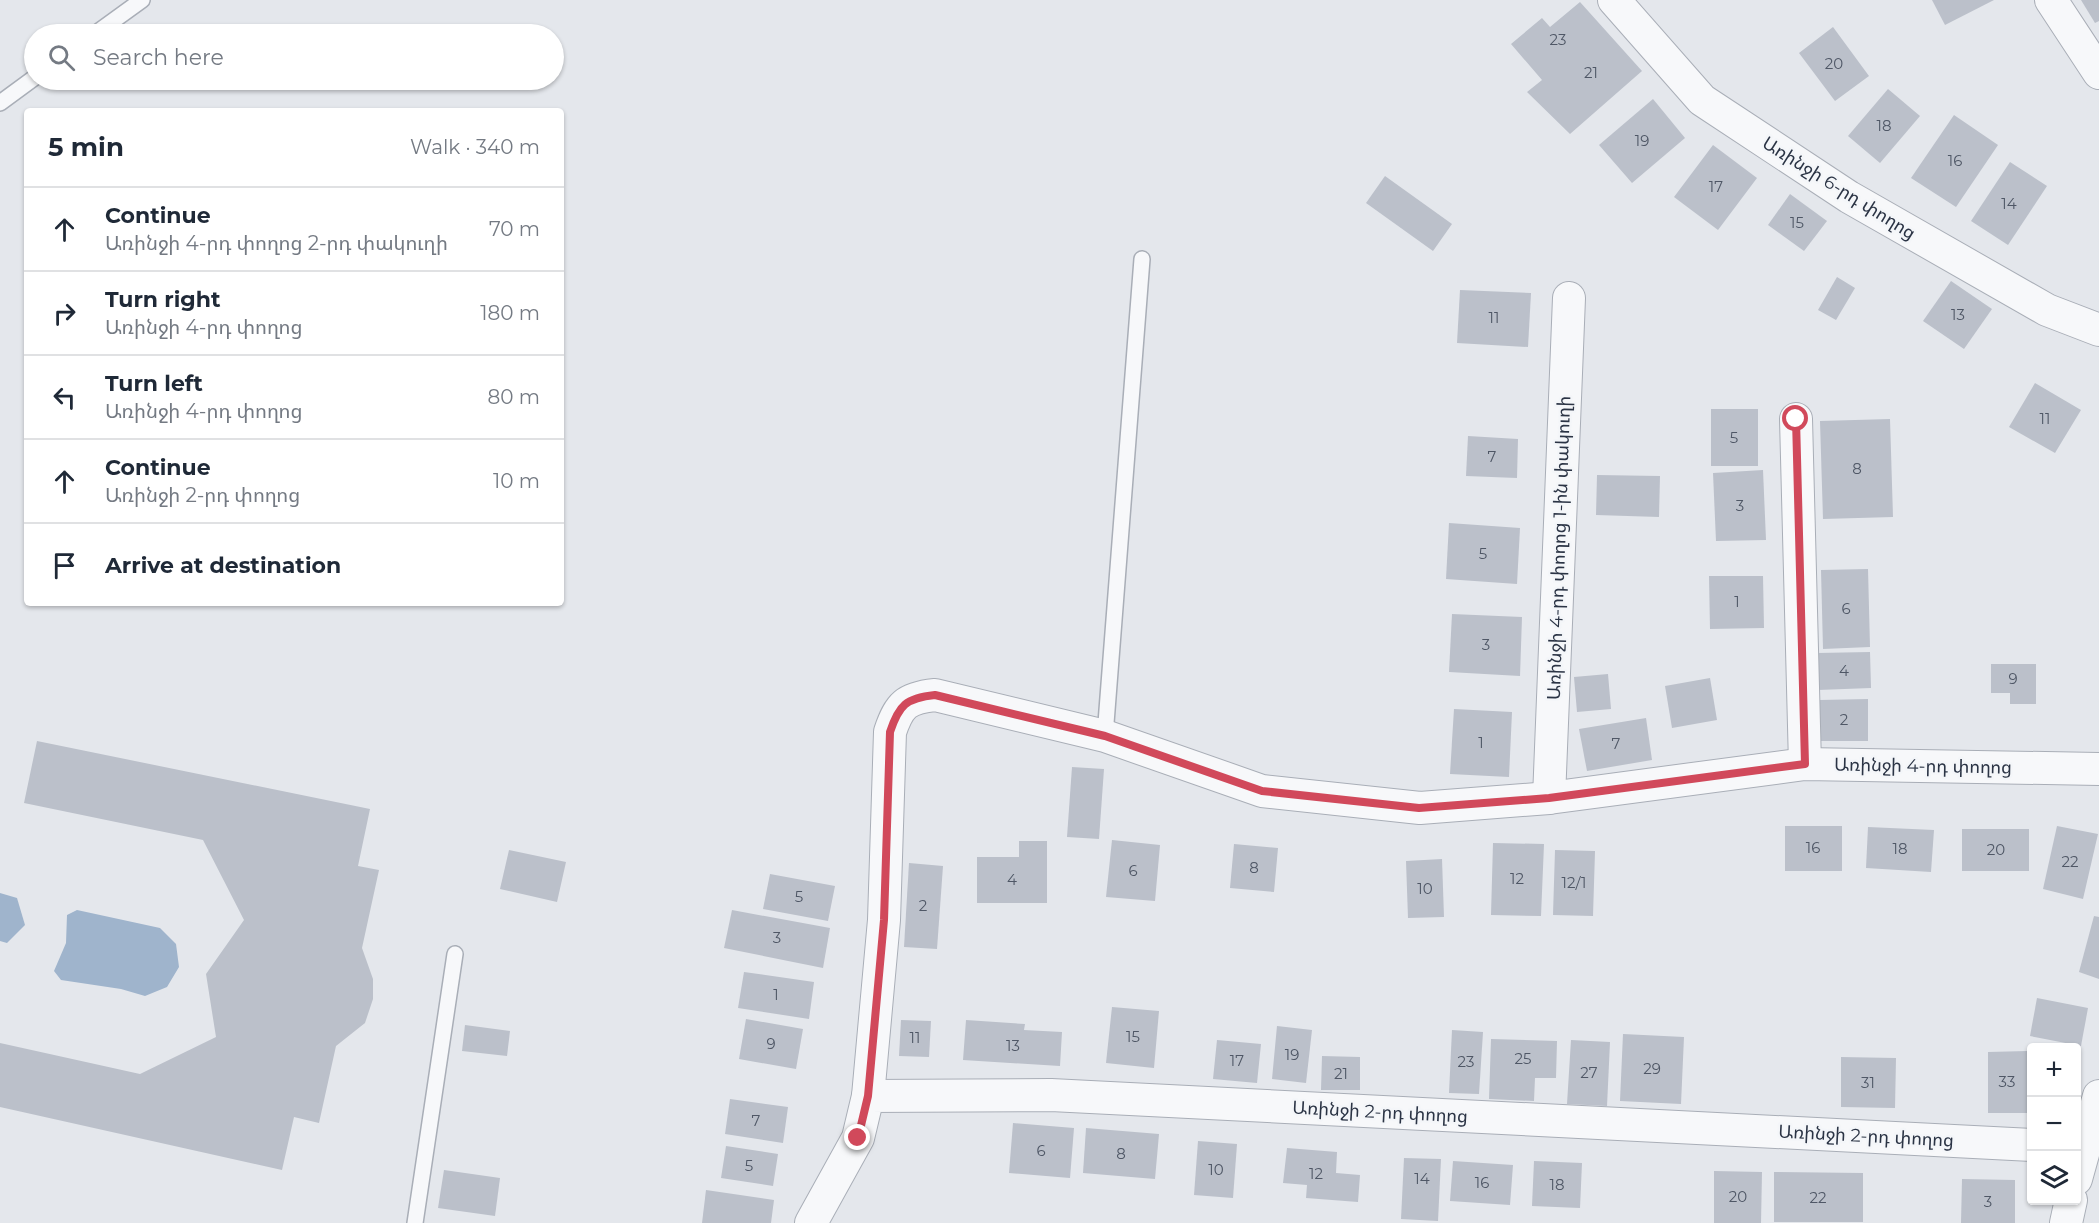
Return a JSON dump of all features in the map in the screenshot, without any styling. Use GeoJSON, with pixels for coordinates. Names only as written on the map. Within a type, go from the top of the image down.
{"type":"FeatureCollection","features":[{"type":"Feature","properties":{"kind":"street","name":"Առինջի 6-րդ փողոց"},"geometry":{"type":"LineString","coordinates":[[1614,0],[1702,100],[1850,197],[2047,310],[2099,330]]}},
{"type":"Feature","properties":{"kind":"street"},"geometry":{"type":"LineString","coordinates":[[2051,0],[2099,73]]}},
{"type":"Feature","properties":{"kind":"street","name":"Առինջի 4-րդ փողոց 1-ին փակուղի"},"geometry":{"type":"LineString","coordinates":[[1549,798],[1569,298]]}},
{"type":"Feature","properties":{"kind":"street"},"geometry":{"type":"LineString","coordinates":[[1796,419],[1805,764]]}},
{"type":"Feature","properties":{"kind":"street","name":"Առինջի 4-րդ փողոց"},"geometry":{"type":"LineString","coordinates":[[868,1096],[884,920],[890,732],[897,711],[914,697],[935,695],[1105,736],[1262,791],[1419,808],[1549,798],[1805,764],[2099,769]]}},
{"type":"Feature","properties":{"kind":"street","name":"Առինջի 2-րդ փողոց"},"geometry":{"type":"LineString","coordinates":[[868,1096],[1051,1095],[2027,1145]]}},
{"type":"Feature","properties":{"kind":"street"},"geometry":{"type":"LineString","coordinates":[[812,1223],[858,1138],[868,1096]]}},
{"type":"Feature","properties":{"kind":"street"},"geometry":{"type":"LineString","coordinates":[[2081,1144],[2099,1096]]}},
{"type":"Feature","properties":{"kind":"street"},"geometry":{"type":"LineString","coordinates":[[2066,1223],[2071,1205]]}},
{"type":"Feature","properties":{"kind":"lane"},"geometry":{"type":"LineString","coordinates":[[109,24],[142,0]]}},
{"type":"Feature","properties":{"kind":"lane"},"geometry":{"type":"LineString","coordinates":[[0,103],[24,85]]}},
{"type":"Feature","properties":{"kind":"lane"},"geometry":{"type":"LineString","coordinates":[[1105,736],[1142,259]]}},
{"type":"Feature","properties":{"kind":"lane"},"geometry":{"type":"LineString","coordinates":[[415,1223],[455,954]]}},
{"type":"Feature","properties":{"kind":"water"},"geometry":{"type":"Polygon","coordinates":[[[0,893],[17,898],[25,925],[7,943],[0,941],[0,893]]]}},
{"type":"Feature","properties":{"kind":"water"},"geometry":{"type":"Polygon","coordinates":[[[77,910],[160,928],[176,944],[179,967],[167,987],[145,996],[121,989],[61,980],[54,971],[66,943],[67,915],[77,910]]]}},
{"type":"Feature","properties":{"kind":"building"},"geometry":{"type":"Polygon","coordinates":[[[1932,0],[1994,0],[1945,25],[1932,0]]]}},
{"type":"Feature","properties":{"kind":"building"},"geometry":{"type":"Polygon","coordinates":[[[2081,0],[2099,0],[2099,21],[2095,23],[2081,0]]]}},
{"type":"Feature","properties":{"kind":"building"},"geometry":{"type":"Polygon","coordinates":[[[1580,2],[1642,71],[1570,134],[1527,92],[1542,80],[1511,44],[1542,18],[1550,27],[1580,2]]]}},
{"type":"Feature","properties":{"kind":"building"},"geometry":{"type":"Polygon","coordinates":[[[1833,27],[1869,76],[1835,101],[1799,53],[1833,27]]]}},
{"type":"Feature","properties":{"kind":"building"},"geometry":{"type":"Polygon","coordinates":[[[1888,89],[1920,116],[1880,163],[1848,136],[1888,89]]]}},
{"type":"Feature","properties":{"kind":"building"},"geometry":{"type":"Polygon","coordinates":[[[1653,99],[1685,138],[1632,183],[1599,145],[1653,99]]]}},
{"type":"Feature","properties":{"kind":"building"},"geometry":{"type":"Polygon","coordinates":[[[1954,115],[1998,145],[1956,207],[1911,178],[1954,115]]]}},
{"type":"Feature","properties":{"kind":"building"},"geometry":{"type":"Polygon","coordinates":[[[1713,145],[1757,178],[1718,230],[1674,197],[1713,145]]]}},
{"type":"Feature","properties":{"kind":"building"},"geometry":{"type":"Polygon","coordinates":[[[2010,162],[2047,186],[2008,245],[1971,221],[2010,162]]]}},
{"type":"Feature","properties":{"kind":"building"},"geometry":{"type":"Polygon","coordinates":[[[1385,176],[1452,224],[1433,251],[1366,203],[1385,176]]]}},
{"type":"Feature","properties":{"kind":"building"},"geometry":{"type":"Polygon","coordinates":[[[1790,194],[1827,221],[1804,251],[1768,225],[1790,194]]]}},
{"type":"Feature","properties":{"kind":"building"},"geometry":{"type":"Polygon","coordinates":[[[1837,277],[1855,288],[1836,320],[1818,310],[1837,277]]]}},
{"type":"Feature","properties":{"kind":"building"},"geometry":{"type":"Polygon","coordinates":[[[1951,281],[1992,309],[1964,349],[1923,321],[1951,281]]]}},
{"type":"Feature","properties":{"kind":"building"},"geometry":{"type":"Polygon","coordinates":[[[1460,290],[1531,293],[1528,347],[1457,343],[1460,290]]]}},
{"type":"Feature","properties":{"kind":"building"},"geometry":{"type":"Polygon","coordinates":[[[2035,383],[2081,410],[2055,453],[2009,427],[2035,383]]]}},
{"type":"Feature","properties":{"kind":"building"},"geometry":{"type":"Polygon","coordinates":[[[1711,409],[1758,409],[1758,466],[1711,466],[1711,409]]]}},
{"type":"Feature","properties":{"kind":"building"},"geometry":{"type":"Polygon","coordinates":[[[1890,419],[1893,517],[1823,519],[1820,421],[1890,419]]]}},
{"type":"Feature","properties":{"kind":"building"},"geometry":{"type":"Polygon","coordinates":[[[1468,436],[1518,439],[1517,478],[1466,476],[1468,436]]]}},
{"type":"Feature","properties":{"kind":"building"},"geometry":{"type":"Polygon","coordinates":[[[1763,470],[1766,540],[1716,541],[1713,473],[1763,470]]]}},
{"type":"Feature","properties":{"kind":"building"},"geometry":{"type":"Polygon","coordinates":[[[1597,475],[1660,476],[1659,517],[1596,515],[1597,475]]]}},
{"type":"Feature","properties":{"kind":"building"},"geometry":{"type":"Polygon","coordinates":[[[1449,523],[1520,528],[1517,584],[1446,579],[1449,523]]]}},
{"type":"Feature","properties":{"kind":"building"},"geometry":{"type":"Polygon","coordinates":[[[1868,569],[1870,647],[1823,649],[1821,570],[1868,569]]]}},
{"type":"Feature","properties":{"kind":"building"},"geometry":{"type":"Polygon","coordinates":[[[1709,576],[1763,576],[1764,628],[1710,629],[1709,576]]]}},
{"type":"Feature","properties":{"kind":"building"},"geometry":{"type":"Polygon","coordinates":[[[1452,614],[1522,617],[1520,676],[1449,672],[1452,614]]]}},
{"type":"Feature","properties":{"kind":"building"},"geometry":{"type":"Polygon","coordinates":[[[1870,652],[1871,688],[1818,690],[1817,653],[1870,652]]]}},
{"type":"Feature","properties":{"kind":"building"},"geometry":{"type":"Polygon","coordinates":[[[1991,664],[2036,664],[2036,704],[2010,704],[2010,693],[1991,693],[1991,664]]]}},
{"type":"Feature","properties":{"kind":"building"},"geometry":{"type":"Polygon","coordinates":[[[1608,674],[1611,709],[1577,712],[1574,677],[1608,674]]]}},
{"type":"Feature","properties":{"kind":"building"},"geometry":{"type":"Polygon","coordinates":[[[1710,678],[1717,720],[1672,728],[1665,686],[1710,678]]]}},
{"type":"Feature","properties":{"kind":"building"},"geometry":{"type":"Polygon","coordinates":[[[1868,699],[1868,741],[1820,741],[1820,700],[1868,699]]]}},
{"type":"Feature","properties":{"kind":"building"},"geometry":{"type":"Polygon","coordinates":[[[1454,709],[1512,712],[1509,777],[1450,774],[1454,709]]]}},
{"type":"Feature","properties":{"kind":"building"},"geometry":{"type":"Polygon","coordinates":[[[1646,718],[1652,760],[1587,771],[1579,729],[1646,718]]]}},
{"type":"Feature","properties":{"kind":"building"},"geometry":{"type":"Polygon","coordinates":[[[37,741],[370,809],[358,866],[379,870],[362,948],[373,979],[373,999],[365,1023],[336,1046],[319,1123],[294,1117],[282,1170],[0,1107],[0,1043],[140,1074],[216,1037],[206,974],[244,920],[203,840],[24,803],[37,741]]]}},
{"type":"Feature","properties":{"kind":"building"},"geometry":{"type":"Polygon","coordinates":[[[1072,767],[1104,769],[1099,839],[1067,837],[1072,767]]]}},
{"type":"Feature","properties":{"kind":"building"},"geometry":{"type":"Polygon","coordinates":[[[1785,826],[1842,826],[1842,871],[1785,871],[1785,826]]]}},
{"type":"Feature","properties":{"kind":"building"},"geometry":{"type":"Polygon","coordinates":[[[2057,826],[2098,834],[2083,899],[2043,889],[2057,826]]]}},
{"type":"Feature","properties":{"kind":"building"},"geometry":{"type":"Polygon","coordinates":[[[1868,827],[1934,830],[1931,872],[1866,868],[1868,827]]]}},
{"type":"Feature","properties":{"kind":"building"},"geometry":{"type":"Polygon","coordinates":[[[1962,829],[2029,829],[2029,871],[1962,871],[1962,829]]]}},
{"type":"Feature","properties":{"kind":"building"},"geometry":{"type":"Polygon","coordinates":[[[1112,840],[1160,845],[1155,901],[1106,897],[1112,840]]]}},
{"type":"Feature","properties":{"kind":"building"},"geometry":{"type":"Polygon","coordinates":[[[1019,841],[1047,841],[1047,903],[977,903],[977,857],[1019,857],[1019,841]]]}},
{"type":"Feature","properties":{"kind":"building"},"geometry":{"type":"Polygon","coordinates":[[[1493,843],[1544,844],[1541,916],[1491,915],[1493,843]]]}},
{"type":"Feature","properties":{"kind":"building"},"geometry":{"type":"Polygon","coordinates":[[[1234,844],[1278,848],[1274,892],[1230,888],[1234,844]]]}},
{"type":"Feature","properties":{"kind":"building"},"geometry":{"type":"Polygon","coordinates":[[[509,850],[566,862],[557,902],[500,889],[509,850]]]}},
{"type":"Feature","properties":{"kind":"building"},"geometry":{"type":"Polygon","coordinates":[[[1555,850],[1595,851],[1593,916],[1553,915],[1555,850]]]}},
{"type":"Feature","properties":{"kind":"building"},"geometry":{"type":"Polygon","coordinates":[[[1442,859],[1444,917],[1408,918],[1406,861],[1442,859]]]}},
{"type":"Feature","properties":{"kind":"building"},"geometry":{"type":"Polygon","coordinates":[[[909,863],[943,866],[937,949],[904,947],[909,863]]]}},
{"type":"Feature","properties":{"kind":"building"},"geometry":{"type":"Polygon","coordinates":[[[770,874],[835,886],[828,921],[763,909],[770,874]]]}},
{"type":"Feature","properties":{"kind":"building"},"geometry":{"type":"Polygon","coordinates":[[[732,910],[830,928],[823,968],[724,948],[732,910]]]}},
{"type":"Feature","properties":{"kind":"building"},"geometry":{"type":"Polygon","coordinates":[[[2094,916],[2099,917],[2099,979],[2079,972],[2094,916]]]}},
{"type":"Feature","properties":{"kind":"building"},"geometry":{"type":"Polygon","coordinates":[[[744,972],[814,982],[809,1019],[738,1008],[744,972]]]}},
{"type":"Feature","properties":{"kind":"building"},"geometry":{"type":"Polygon","coordinates":[[[2037,998],[2088,1008],[2081,1046],[2081,1043],[2066,1043],[2030,1036],[2037,998]]]}},
{"type":"Feature","properties":{"kind":"building"},"geometry":{"type":"Polygon","coordinates":[[[1112,1007],[1159,1011],[1154,1068],[1106,1063],[1112,1007]]]}},
{"type":"Feature","properties":{"kind":"building"},"geometry":{"type":"Polygon","coordinates":[[[746,1019],[803,1029],[796,1069],[739,1059],[746,1019]]]}},
{"type":"Feature","properties":{"kind":"building"},"geometry":{"type":"Polygon","coordinates":[[[901,1020],[931,1021],[929,1057],[899,1056],[901,1020]]]}},
{"type":"Feature","properties":{"kind":"building"},"geometry":{"type":"Polygon","coordinates":[[[966,1020],[1025,1024],[1024,1030],[1062,1032],[1060,1066],[963,1060],[966,1020]]]}},
{"type":"Feature","properties":{"kind":"building"},"geometry":{"type":"Polygon","coordinates":[[[465,1025],[510,1031],[507,1056],[462,1051],[465,1025]]]}},
{"type":"Feature","properties":{"kind":"building"},"geometry":{"type":"Polygon","coordinates":[[[1277,1026],[1312,1030],[1306,1083],[1272,1079],[1277,1026]]]}},
{"type":"Feature","properties":{"kind":"building"},"geometry":{"type":"Polygon","coordinates":[[[1452,1030],[1483,1032],[1479,1094],[1449,1093],[1452,1030]]]}},
{"type":"Feature","properties":{"kind":"building"},"geometry":{"type":"Polygon","coordinates":[[[1623,1034],[1684,1037],[1681,1104],[1620,1101],[1623,1034]]]}},
{"type":"Feature","properties":{"kind":"building"},"geometry":{"type":"Polygon","coordinates":[[[1491,1039],[1557,1041],[1556,1078],[1535,1078],[1534,1101],[1489,1099],[1491,1039]]]}},
{"type":"Feature","properties":{"kind":"building"},"geometry":{"type":"Polygon","coordinates":[[[1217,1040],[1261,1044],[1257,1083],[1213,1079],[1217,1040]]]}},
{"type":"Feature","properties":{"kind":"building"},"geometry":{"type":"Polygon","coordinates":[[[1571,1040],[1610,1042],[1607,1106],[1567,1104],[1571,1040]]]}},
{"type":"Feature","properties":{"kind":"building"},"geometry":{"type":"Polygon","coordinates":[[[2027,1051],[2027,1113],[1988,1113],[1988,1052],[2027,1051]]]}},
{"type":"Feature","properties":{"kind":"building"},"geometry":{"type":"Polygon","coordinates":[[[1322,1056],[1360,1057],[1360,1090],[1321,1090],[1322,1056]]]}},
{"type":"Feature","properties":{"kind":"building"},"geometry":{"type":"Polygon","coordinates":[[[1841,1057],[1896,1058],[1895,1108],[1841,1107],[1841,1057]]]}},
{"type":"Feature","properties":{"kind":"building"},"geometry":{"type":"Polygon","coordinates":[[[730,1099],[788,1107],[783,1143],[725,1134],[730,1099]]]}},
{"type":"Feature","properties":{"kind":"building"},"geometry":{"type":"Polygon","coordinates":[[[1013,1123],[1074,1128],[1070,1178],[1009,1173],[1013,1123]]]}},
{"type":"Feature","properties":{"kind":"building"},"geometry":{"type":"Polygon","coordinates":[[[1086,1128],[1159,1134],[1155,1179],[1083,1173],[1086,1128]]]}},
{"type":"Feature","properties":{"kind":"building"},"geometry":{"type":"Polygon","coordinates":[[[1198,1141],[1237,1144],[1233,1198],[1194,1195],[1198,1141]]]}},
{"type":"Feature","properties":{"kind":"building"},"geometry":{"type":"Polygon","coordinates":[[[726,1146],[778,1154],[773,1186],[721,1178],[726,1146]]]}},
{"type":"Feature","properties":{"kind":"building"},"geometry":{"type":"Polygon","coordinates":[[[1287,1148],[1337,1152],[1336,1173],[1360,1175],[1358,1202],[1306,1198],[1307,1185],[1283,1183],[1287,1148]]]}},
{"type":"Feature","properties":{"kind":"building"},"geometry":{"type":"Polygon","coordinates":[[[1404,1158],[1441,1159],[1438,1221],[1401,1219],[1404,1158]]]}},
{"type":"Feature","properties":{"kind":"building"},"geometry":{"type":"Polygon","coordinates":[[[1453,1161],[1513,1165],[1510,1205],[1450,1201],[1453,1161]]]}},
{"type":"Feature","properties":{"kind":"building"},"geometry":{"type":"Polygon","coordinates":[[[1534,1161],[1582,1163],[1580,1208],[1532,1206],[1534,1161]]]}},
{"type":"Feature","properties":{"kind":"building"},"geometry":{"type":"Polygon","coordinates":[[[444,1170],[500,1178],[495,1216],[438,1208],[444,1170]]]}},
{"type":"Feature","properties":{"kind":"building"},"geometry":{"type":"Polygon","coordinates":[[[1714,1171],[1762,1172],[1761,1223],[1714,1223],[1714,1171]]]}},
{"type":"Feature","properties":{"kind":"building"},"geometry":{"type":"Polygon","coordinates":[[[1774,1172],[1863,1173],[1863,1222],[1774,1222],[1774,1172]]]}},
{"type":"Feature","properties":{"kind":"building"},"geometry":{"type":"Polygon","coordinates":[[[1962,1179],[2015,1180],[2015,1223],[1961,1223],[1962,1179]]]}},
{"type":"Feature","properties":{"kind":"building"},"geometry":{"type":"Polygon","coordinates":[[[706,1190],[774,1200],[771,1223],[702,1223],[706,1190]]]}},
{"type":"Feature","properties":{"kind":"route"},"geometry":{"type":"LineString","coordinates":[[858,1138],[868,1096],[884,920],[890,732],[897,711],[914,697],[935,695],[1105,736],[1262,791],[1419,808],[1549,798],[1805,764],[1796,419]]}}]}
